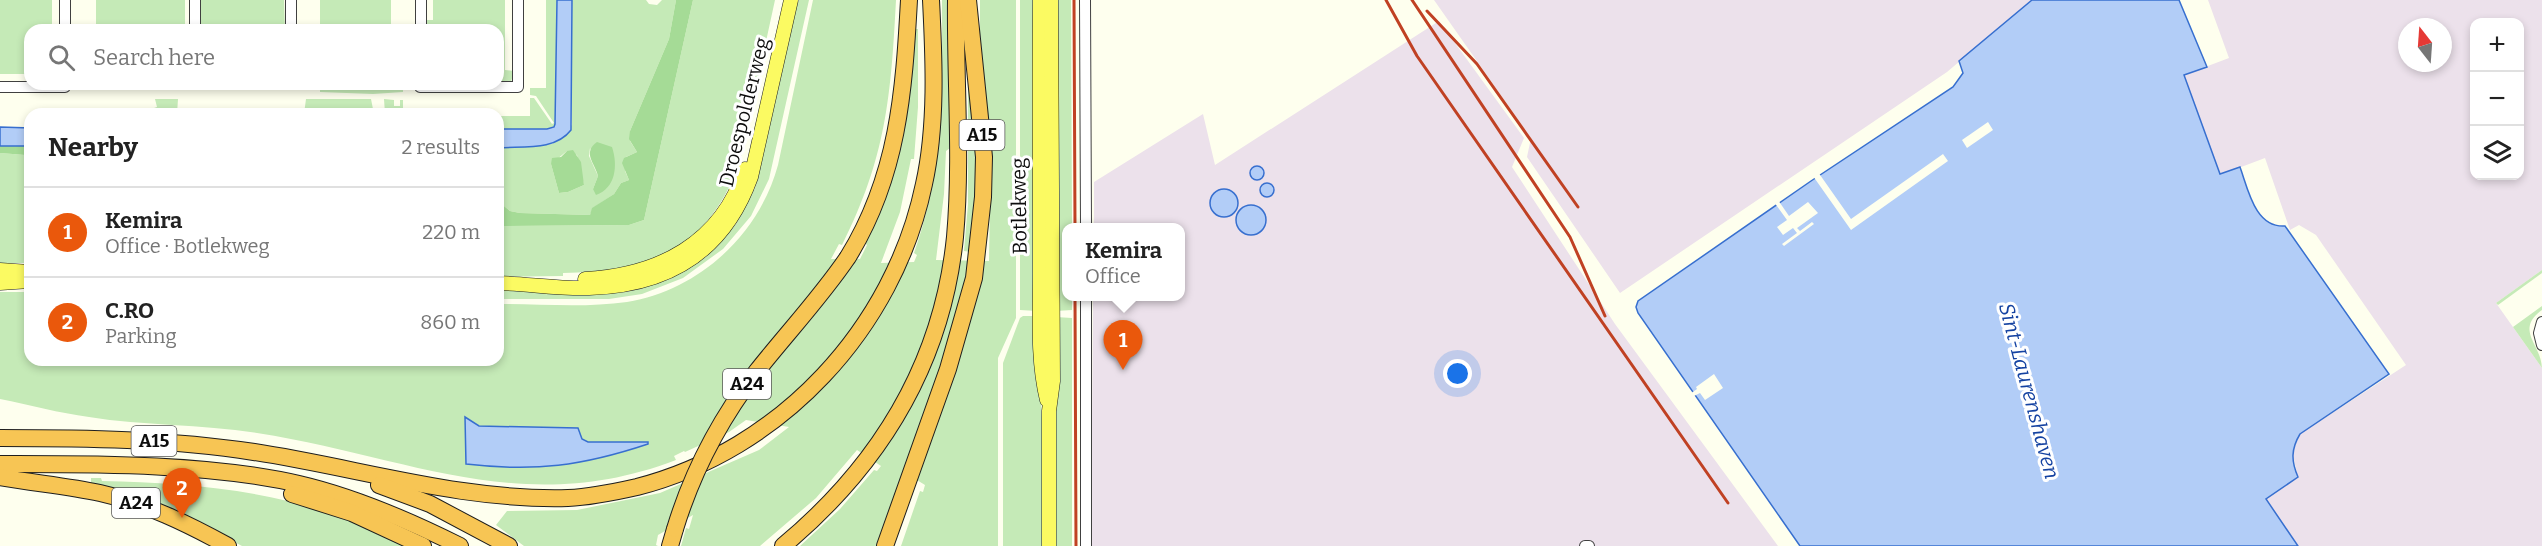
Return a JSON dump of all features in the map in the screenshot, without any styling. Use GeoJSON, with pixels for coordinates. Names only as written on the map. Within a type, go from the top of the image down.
{"type":"FeatureCollection","features":[{"type":"Feature","properties":{"kind":"highway","name":"A24"},"geometry":{"type":"LineString","coordinates":[[672,538],[687,494],[704,456],[742,393],[828,285],[870,218],[889,165],[901,110],[909,0]]}},
{"type":"Feature","properties":{"kind":"highway","name":"A24"},"geometry":{"type":"LineString","coordinates":[[306,463],[463,491],[512,497],[570,498],[630,489],[677,475],[727,452],[766,426],[814,387],[840,357],[875,309],[910,236],[919,207],[930,154],[933,61],[931,0]]}},
{"type":"Feature","properties":{"kind":"highway"},"geometry":{"type":"LineString","coordinates":[[783,546],[830,504],[868,460],[908,398],[923,367],[944,302],[952,256],[958,172],[956,0]]}},
{"type":"Feature","properties":{"kind":"highway","name":"A15"},"geometry":{"type":"LineString","coordinates":[[885,546],[968,308],[977,258],[983,197],[984,156],[968,0]]}},
{"type":"Feature","properties":{"kind":"highway","name":"A15"},"geometry":{"type":"LineString","coordinates":[[0,438],[171,442],[258,453],[306,463],[366,480],[430,504],[509,546]]}},
{"type":"Feature","properties":{"kind":"highway","name":"A15"},"geometry":{"type":"LineString","coordinates":[[0,464],[64,464],[192,470],[242,474],[299,484],[381,510],[460,546]]}},
{"type":"Feature","properties":{"kind":"highway","name":"A15"},"geometry":{"type":"LineString","coordinates":[[192,470],[241,484],[297,495],[352,513],[423,546]]}},
{"type":"Feature","properties":{"kind":"highway","name":"A24"},"geometry":{"type":"LineString","coordinates":[[0,477],[101,493],[186,524],[228,546]]}},
{"type":"Feature","properties":{"kind":"main road","name":"Droespolderweg"},"geometry":{"type":"LineString","coordinates":[[526,284],[557,279],[616,277],[637,273],[673,258],[697,242],[712,227],[735,193],[749,154],[782,0]]}},
{"type":"Feature","properties":{"kind":"main road","name":"Droespolderweg"},"geometry":{"type":"LineString","coordinates":[[504,284],[554,288],[632,285],[654,279],[680,266],[716,238],[738,208],[751,177],[791,0]]}},
{"type":"Feature","properties":{"kind":"main road","name":"Botlekweg"},"geometry":{"type":"LineString","coordinates":[[1040,0],[1038,151],[1040,314],[1042,381],[1049,411]]}},
{"type":"Feature","properties":{"kind":"main road","name":"Botlekweg"},"geometry":{"type":"LineString","coordinates":[[1049,546],[1049,411],[1053,381],[1051,0]]}},
{"type":"Feature","properties":{"kind":"main road"},"geometry":{"type":"LineString","coordinates":[[0,270],[24,272]]}},
{"type":"Feature","properties":{"kind":"main road"},"geometry":{"type":"LineString","coordinates":[[0,283],[24,281]]}},
{"type":"Feature","properties":{"kind":"street"},"geometry":{"type":"LineString","coordinates":[[65,0],[65,24]]}},
{"type":"Feature","properties":{"kind":"street"},"geometry":{"type":"LineString","coordinates":[[195,0],[195,24]]}},
{"type":"Feature","properties":{"kind":"street"},"geometry":{"type":"LineString","coordinates":[[291,0],[291,24]]}},
{"type":"Feature","properties":{"kind":"street"},"geometry":{"type":"LineString","coordinates":[[421,0],[421,24]]}},
{"type":"Feature","properties":{"kind":"street"},"geometry":{"type":"LineString","coordinates":[[504,87],[518,87],[518,0]]}},
{"type":"Feature","properties":{"kind":"street"},"geometry":{"type":"LineString","coordinates":[[1084,0],[1086,223]]}},
{"type":"Feature","properties":{"kind":"street"},"geometry":{"type":"LineString","coordinates":[[0,87],[24,87]]}},
{"type":"Feature","properties":{"kind":"street"},"geometry":{"type":"LineString","coordinates":[[1086,301],[1086,546]]}},
{"type":"Feature","properties":{"kind":"street"},"geometry":{"type":"LineString","coordinates":[[2542,322],[2539,333],[2542,345]]}},
{"type":"Feature","properties":{"kind":"shaded area"},"geometry":{"type":"Polygon","coordinates":[[[1434,0],[2032,0],[1947,72],[1620,293],[1527,157],[1531,138],[1434,0]]]}},
{"type":"Feature","properties":{"kind":"shaded area"},"geometry":{"type":"Polygon","coordinates":[[[2208,0],[2542,0],[2542,270],[2496,303],[2542,368],[2542,546],[2298,546],[2266,499],[2298,477],[2292,452],[2300,434],[2406,365],[2316,235],[2299,225],[2290,230],[2265,158],[2220,175],[2184,75],[2229,58],[2208,0]]]}},
{"type":"Feature","properties":{"kind":"shaded area"},"geometry":{"type":"Polygon","coordinates":[[[1439,21],[1524,138],[1512,167],[1615,324],[1778,546],[1091,546],[1093,301],[1185,301],[1185,223],[1094,223],[1094,182],[1203,114],[1215,165],[1439,21]]]}},
{"type":"Feature","properties":{"kind":"green space"},"geometry":{"type":"Polygon","coordinates":[[[0,0],[52,0],[52,24],[24,24],[24,74],[0,74],[0,0]]]}},
{"type":"Feature","properties":{"kind":"green space"},"geometry":{"type":"Polygon","coordinates":[[[96,0],[185,0],[185,24],[96,24],[96,0]]]}},
{"type":"Feature","properties":{"kind":"green space"},"geometry":{"type":"Polygon","coordinates":[[[197,0],[284,0],[285,24],[198,24],[197,0]]]}},
{"type":"Feature","properties":{"kind":"green space"},"geometry":{"type":"Polygon","coordinates":[[[320,0],[391,0],[391,24],[320,24],[320,0]]]}},
{"type":"Feature","properties":{"kind":"green space"},"geometry":{"type":"Polygon","coordinates":[[[433,0],[505,0],[505,70],[514,71],[511,82],[504,83],[504,24],[425,24],[425,20],[433,20],[433,0]]]}},
{"type":"Feature","properties":{"kind":"green space"},"geometry":{"type":"Polygon","coordinates":[[[546,0],[557,0],[554,127],[504,129],[504,116],[530,116],[530,98],[534,98],[552,124],[554,123],[536,96],[530,95],[530,88],[546,88],[546,0]]]}},
{"type":"Feature","properties":{"kind":"green space"},"geometry":{"type":"Polygon","coordinates":[[[572,0],[646,0],[649,4],[657,5],[662,0],[676,0],[669,39],[630,131],[630,141],[637,152],[626,157],[625,171],[629,180],[621,183],[614,194],[593,208],[590,215],[510,211],[504,206],[504,148],[552,144],[572,125],[572,0]],[[590,148],[589,156],[598,176],[593,189],[605,189],[590,148]],[[567,151],[551,164],[559,193],[584,185],[577,155],[567,151]]]}},
{"type":"Feature","properties":{"kind":"green space"},"geometry":{"type":"Polygon","coordinates":[[[676,0],[693,0],[644,220],[629,225],[504,226],[504,206],[510,211],[520,213],[590,215],[592,208],[614,194],[621,183],[629,180],[622,163],[624,158],[637,152],[629,139],[630,131],[669,39],[676,0]]]}},
{"type":"Feature","properties":{"kind":"green space"},"geometry":{"type":"Polygon","coordinates":[[[693,0],[775,0],[740,161],[727,191],[712,215],[694,235],[673,250],[650,260],[623,267],[595,272],[563,273],[563,276],[504,277],[504,226],[629,225],[644,220],[693,0]]]}},
{"type":"Feature","properties":{"kind":"green space"},"geometry":{"type":"Polygon","coordinates":[[[799,0],[809,0],[769,179],[751,216],[723,249],[683,278],[642,294],[609,299],[504,299],[504,290],[562,291],[562,295],[627,292],[670,279],[706,257],[736,224],[755,188],[793,16],[799,0]]]}},
{"type":"Feature","properties":{"kind":"green space"},"geometry":{"type":"Polygon","coordinates":[[[813,0],[896,0],[892,67],[884,126],[877,155],[857,213],[842,245],[839,244],[831,259],[860,259],[867,245],[865,243],[913,29],[918,29],[918,107],[914,159],[911,159],[900,212],[881,263],[914,262],[917,255],[914,253],[924,221],[936,159],[940,128],[942,0],[949,0],[950,148],[946,151],[944,194],[936,260],[989,261],[991,146],[980,34],[980,0],[1016,0],[1016,318],[998,358],[998,546],[901,546],[920,491],[923,492],[925,485],[904,472],[881,546],[800,546],[840,509],[874,470],[877,471],[881,466],[857,450],[816,498],[760,546],[681,546],[686,528],[689,529],[693,515],[658,535],[656,545],[658,546],[524,546],[496,525],[507,511],[577,510],[660,493],[759,450],[789,427],[746,420],[729,432],[674,456],[676,460],[620,477],[567,484],[515,483],[465,477],[257,433],[110,420],[0,399],[0,292],[24,292],[24,366],[504,366],[504,304],[611,304],[653,296],[678,285],[701,272],[741,236],[757,214],[778,165],[813,0]]]}},
{"type":"Feature","properties":{"kind":"green space"},"geometry":{"type":"Polygon","coordinates":[[[1020,0],[1036,0],[1037,311],[1020,310],[1020,0]]]}},
{"type":"Feature","properties":{"kind":"green space"},"geometry":{"type":"Polygon","coordinates":[[[1055,0],[1071,0],[1072,223],[1062,223],[1062,301],[1072,301],[1072,310],[1056,311],[1055,0]]]}},
{"type":"Feature","properties":{"kind":"green space"},"geometry":{"type":"Polygon","coordinates":[[[968,66],[979,163],[971,252],[964,251],[968,204],[968,66]]]}},
{"type":"Feature","properties":{"kind":"green space"},"geometry":{"type":"Polygon","coordinates":[[[320,90],[403,90],[403,92],[373,94],[320,92],[320,90]]]}},
{"type":"Feature","properties":{"kind":"green space"},"geometry":{"type":"Polygon","coordinates":[[[155,99],[178,99],[177,108],[154,108],[157,107],[155,99]]]}},
{"type":"Feature","properties":{"kind":"green space"},"geometry":{"type":"Polygon","coordinates":[[[306,99],[371,99],[373,108],[305,108],[306,99]]]}},
{"type":"Feature","properties":{"kind":"green space"},"geometry":{"type":"Polygon","coordinates":[[[384,99],[394,100],[394,106],[400,106],[400,100],[403,100],[403,108],[385,108],[384,99]]]}},
{"type":"Feature","properties":{"kind":"green space"},"geometry":{"type":"Polygon","coordinates":[[[597,142],[612,147],[615,168],[608,187],[596,195],[593,189],[598,176],[590,150],[597,142]]]}},
{"type":"Feature","properties":{"kind":"green space"},"geometry":{"type":"Polygon","coordinates":[[[0,146],[24,146],[24,155],[0,153],[0,146]]]}},
{"type":"Feature","properties":{"kind":"green space"},"geometry":{"type":"Polygon","coordinates":[[[573,150],[581,162],[584,185],[559,193],[551,164],[552,158],[561,157],[567,151],[573,150]]]}},
{"type":"Feature","properties":{"kind":"green space"},"geometry":{"type":"Polygon","coordinates":[[[0,153],[24,155],[24,263],[0,263],[0,153]]]}},
{"type":"Feature","properties":{"kind":"green space"},"geometry":{"type":"Polygon","coordinates":[[[2542,270],[2542,273],[2498,305],[2496,303],[2542,270]]]}},
{"type":"Feature","properties":{"kind":"green space"},"geometry":{"type":"Polygon","coordinates":[[[2542,306],[2542,310],[2530,324],[2530,331],[2542,368],[2513,327],[2542,306]]]}},
{"type":"Feature","properties":{"kind":"green space"},"geometry":{"type":"Polygon","coordinates":[[[1036,316],[1043,435],[1044,546],[1003,546],[1003,363],[1020,318],[1036,316]]]}},
{"type":"Feature","properties":{"kind":"green space"},"geometry":{"type":"Polygon","coordinates":[[[1056,317],[1072,318],[1072,546],[1056,546],[1056,317]]]}},
{"type":"Feature","properties":{"kind":"green space"},"geometry":{"type":"Polygon","coordinates":[[[91,478],[101,478],[102,481],[217,488],[274,498],[340,517],[406,546],[242,546],[212,530],[91,483],[91,478]]]}},
{"type":"Feature","properties":{"kind":"water"},"geometry":{"type":"Polygon","coordinates":[[[557,0],[572,0],[571,130],[564,137],[547,144],[504,148],[504,129],[547,129],[554,127],[557,0]]]}},
{"type":"Feature","properties":{"kind":"water","name":"Sint-Laurenshaven"},"geometry":{"type":"Polygon","coordinates":[[[2032,0],[2179,0],[2207,67],[2184,75],[2220,174],[2240,167],[2254,206],[2266,221],[2285,226],[2389,374],[2300,434],[2297,439],[2293,455],[2298,477],[2266,499],[2298,546],[1800,546],[1638,313],[1636,307],[1638,301],[1811,181],[1953,87],[1963,73],[1959,61],[2032,0]]]}},
{"type":"Feature","properties":{"kind":"water"},"geometry":{"type":"Polygon","coordinates":[[[0,127],[24,128],[24,146],[0,146],[0,127]]]}},
{"type":"Feature","properties":{"kind":"water"},"geometry":{"type":"Polygon","coordinates":[[[1254,166],[1260,166],[1264,173],[1260,180],[1254,180],[1250,176],[1250,170],[1254,166]]]}},
{"type":"Feature","properties":{"kind":"water"},"geometry":{"type":"Polygon","coordinates":[[[1267,183],[1272,185],[1274,190],[1272,195],[1267,197],[1262,195],[1260,190],[1262,185],[1267,183]]]}},
{"type":"Feature","properties":{"kind":"water"},"geometry":{"type":"Polygon","coordinates":[[[1224,189],[1234,193],[1238,203],[1234,213],[1224,217],[1214,213],[1210,203],[1214,193],[1224,189]]]}},
{"type":"Feature","properties":{"kind":"water"},"geometry":{"type":"Polygon","coordinates":[[[1251,205],[1262,209],[1266,220],[1262,231],[1251,235],[1240,231],[1236,220],[1240,209],[1251,205]]]}},
{"type":"Feature","properties":{"kind":"water"},"geometry":{"type":"Polygon","coordinates":[[[465,417],[479,426],[578,428],[582,439],[588,442],[648,442],[648,444],[601,458],[558,465],[514,467],[466,464],[465,417]]]}},
{"type":"Feature","properties":{"kind":"pier"},"geometry":{"type":"Polygon","coordinates":[[[1988,122],[1993,130],[1967,148],[1962,140],[1988,122]]]}},
{"type":"Feature","properties":{"kind":"pier"},"geometry":{"type":"Polygon","coordinates":[[[1943,154],[1948,161],[1851,230],[1813,176],[1818,172],[1851,219],[1943,154]]]}},
{"type":"Feature","properties":{"kind":"pier"},"geometry":{"type":"Polygon","coordinates":[[[1778,200],[1789,216],[1808,202],[1818,213],[1797,228],[1800,231],[1812,222],[1814,224],[1784,246],[1782,244],[1797,233],[1793,228],[1783,235],[1777,227],[1787,220],[1774,202],[1778,200]]]}},
{"type":"Feature","properties":{"kind":"pier"},"geometry":{"type":"Polygon","coordinates":[[[1714,374],[1723,388],[1705,400],[1700,393],[1692,397],[1690,394],[1697,389],[1696,387],[1714,374]]]}},
{"type":"Feature","properties":{"kind":"railway"},"geometry":{"type":"LineString","coordinates":[[1074,0],[1075,223]]}},
{"type":"Feature","properties":{"kind":"railway"},"geometry":{"type":"LineString","coordinates":[[1386,0],[1417,56],[1728,503]]}},
{"type":"Feature","properties":{"kind":"railway"},"geometry":{"type":"LineString","coordinates":[[1412,0],[1570,237],[1605,316]]}},
{"type":"Feature","properties":{"kind":"railway"},"geometry":{"type":"LineString","coordinates":[[1427,11],[1477,64],[1578,207]]}},
{"type":"Feature","properties":{"kind":"railway"},"geometry":{"type":"LineString","coordinates":[[1075,301],[1076,546]]}},
{"type":"Feature","properties":{"kind":"place","name":"Kemira"},"geometry":{"type":"Point","coordinates":[1123,370]}},
{"type":"Feature","properties":{"kind":"place","name":"C.RO"},"geometry":{"type":"Point","coordinates":[182,518]}}]}
